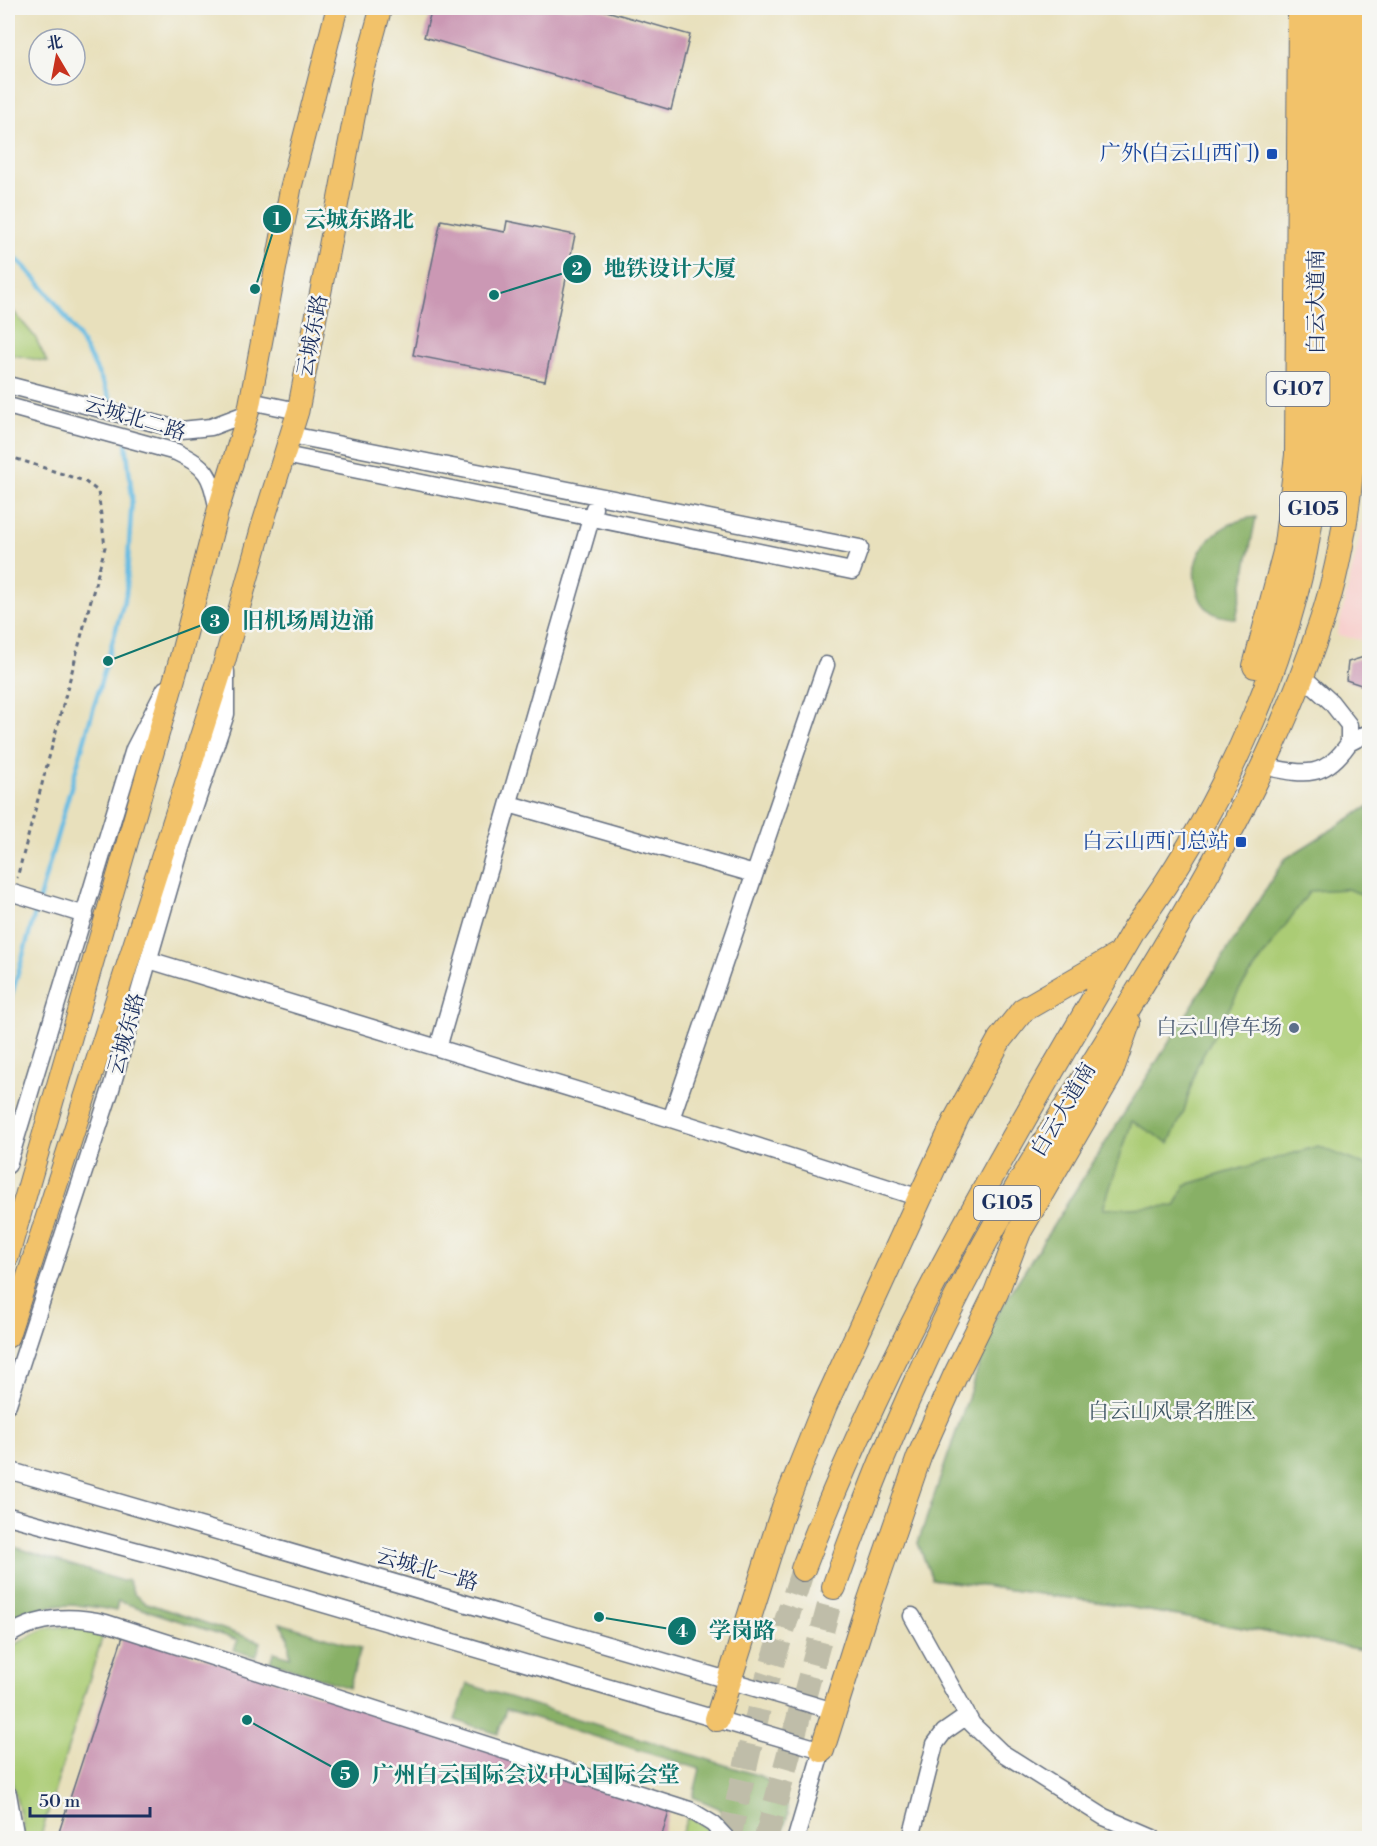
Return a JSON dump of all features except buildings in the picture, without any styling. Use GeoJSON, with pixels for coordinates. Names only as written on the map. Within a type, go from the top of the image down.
{"type":"FeatureCollection","features":[{"type":"Feature","properties":{"kind":"highway","name":"白云大道南"},"geometry":{"type":"LineString","coordinates":[[1232,763],[1239,712],[1265,634],[1283,562],[1296,465],[1300,8]]}},
{"type":"Feature","properties":{"kind":"highway","name":"白云大道南"},"geometry":{"type":"LineString","coordinates":[[1302,676],[1323,545],[1333,460],[1320,8]]}},
{"type":"Feature","properties":{"kind":"highway","name":"白云大道南"},"geometry":{"type":"LineString","coordinates":[[803,1569],[843,1469],[896,1354],[987,1184],[1120,954],[1206,816],[1232,763],[1287,624],[1312,509],[1338,8]]}},
{"type":"Feature","properties":{"kind":"highway","name":"白云大道南"},"geometry":{"type":"LineString","coordinates":[[834,1587],[858,1519],[948,1315],[1004,1209],[1225,842],[1282,729],[1323,618],[1336,566],[1353,450],[1356,408],[1360,8]]}},
{"type":"Feature","properties":{"kind":"highway"},"geometry":{"type":"LineString","coordinates":[[717,1719],[784,1507],[825,1405],[957,1117],[994,1049],[1023,1010],[1120,954]]}},
{"type":"Feature","properties":{"kind":"highway"},"geometry":{"type":"LineString","coordinates":[[822,1750],[919,1457],[996,1293],[1019,1232],[1110,1075],[1144,978]]}},
{"type":"Feature","properties":{"kind":"main road"},"geometry":{"type":"LineString","coordinates":[[8,1257],[180,659],[218,510],[249,407],[291,187],[337,8]]}},
{"type":"Feature","properties":{"kind":"main road","name":"云城东路"},"geometry":{"type":"LineString","coordinates":[[8,1337],[225,660],[298,411],[360,81],[381,8]]}},
{"type":"Feature","properties":{"kind":"street"},"geometry":{"type":"LineString","coordinates":[[12,407],[14,386]]}},
{"type":"Feature","properties":{"kind":"street","name":"云城北二路"},"geometry":{"type":"LineString","coordinates":[[14,386],[162,427],[181,430],[211,427],[249,407]]}},
{"type":"Feature","properties":{"kind":"street","name":"云城北二路"},"geometry":{"type":"LineString","coordinates":[[12,407],[190,458],[209,474],[218,510]]}},
{"type":"Feature","properties":{"kind":"street"},"geometry":{"type":"LineString","coordinates":[[249,407],[298,411]]}},
{"type":"Feature","properties":{"kind":"street"},"geometry":{"type":"LineString","coordinates":[[285,455],[852,571],[860,548],[291,435]]}},
{"type":"Feature","properties":{"kind":"street"},"geometry":{"type":"LineString","coordinates":[[438,1048],[598,495]]}},
{"type":"Feature","properties":{"kind":"street"},"geometry":{"type":"LineString","coordinates":[[8,1165],[134,749],[180,659]]}},
{"type":"Feature","properties":{"kind":"street","name":"云城东路"},"geometry":{"type":"LineString","coordinates":[[8,1404],[111,1089],[181,848],[226,714],[225,660]]}},
{"type":"Feature","properties":{"kind":"street"},"geometry":{"type":"LineString","coordinates":[[670,1119],[826,664]]}},
{"type":"Feature","properties":{"kind":"street"},"geometry":{"type":"LineString","coordinates":[[1302,676],[1331,702],[1349,725],[1349,743]]}},
{"type":"Feature","properties":{"kind":"street"},"geometry":{"type":"LineString","coordinates":[[1262,766],[1299,774],[1325,769],[1341,755],[1349,743],[1370,732]]}},
{"type":"Feature","properties":{"kind":"street"},"geometry":{"type":"LineString","coordinates":[[509,804],[754,874]]}},
{"type":"Feature","properties":{"kind":"street"},"geometry":{"type":"LineString","coordinates":[[13,893],[85,915]]}},
{"type":"Feature","properties":{"kind":"street"},"geometry":{"type":"LineString","coordinates":[[148,960],[670,1119],[920,1198]]}},
{"type":"Feature","properties":{"kind":"street","name":"云城北一路"},"geometry":{"type":"LineString","coordinates":[[8,1470],[834,1711]]}},
{"type":"Feature","properties":{"kind":"street"},"geometry":{"type":"LineString","coordinates":[[8,1516],[190,1565],[822,1750],[796,1839]]}},
{"type":"Feature","properties":{"kind":"street"},"geometry":{"type":"LineString","coordinates":[[912,1616],[968,1716],[1001,1752],[1104,1816],[1153,1839]]}},
{"type":"Feature","properties":{"kind":"street"},"geometry":{"type":"LineString","coordinates":[[8,1636],[38,1622],[60,1617],[106,1623],[690,1810],[713,1824],[726,1839]]}},
{"type":"Feature","properties":{"kind":"street"},"geometry":{"type":"LineString","coordinates":[[911,1839],[935,1744],[944,1732],[968,1716]]}},
{"type":"Feature","properties":{"kind":"street"},"geometry":{"type":"LineString","coordinates":[[8,1794],[16,1839]]}},
{"type":"Feature","properties":{"kind":"path"},"geometry":{"type":"LineString","coordinates":[[8,456],[84,481],[98,491],[105,547],[13,893]]}},
{"type":"Feature","properties":{"kind":"shaded area"},"geometry":{"type":"Polygon","coordinates":[[[1369,496],[1369,642],[1337,635],[1369,496]]]}},
{"type":"Feature","properties":{"kind":"green space"},"geometry":{"type":"Polygon","coordinates":[[[8,305],[35,337],[47,362],[8,354],[8,305]]]}},
{"type":"Feature","properties":{"kind":"green space"},"geometry":{"type":"Polygon","coordinates":[[[1256,517],[1236,619],[1215,614],[1204,605],[1198,594],[1195,572],[1197,560],[1202,549],[1220,531],[1231,524],[1256,517]]]}},
{"type":"Feature","properties":{"kind":"green space","name":"白云山风景名胜区"},"geometry":{"type":"Polygon","coordinates":[[[1369,806],[1369,1651],[1112,1604],[932,1579],[918,1543],[996,1316],[1285,859],[1369,806]]]}},
{"type":"Feature","properties":{"kind":"green space","name":"白云山风景名胜区"},"geometry":{"type":"Polygon","coordinates":[[[1369,806],[1369,897],[1347,889],[1310,891],[1240,989],[1197,1066],[1184,1111],[1169,1143],[1132,1121],[1103,1209],[1175,1206],[1185,1185],[1318,1146],[1369,1167],[1369,1651],[1112,1604],[932,1579],[918,1543],[996,1316],[1285,859],[1369,806]]]}},
{"type":"Feature","properties":{"kind":"green space"},"geometry":{"type":"Polygon","coordinates":[[[8,1545],[122,1581],[128,1580],[134,1594],[144,1602],[261,1642],[256,1657],[234,1650],[238,1640],[118,1601],[116,1611],[74,1605],[48,1607],[8,1621],[8,1545]]]}},
{"type":"Feature","properties":{"kind":"green space"},"geometry":{"type":"Polygon","coordinates":[[[280,1623],[361,1648],[349,1688],[270,1661],[274,1652],[290,1657],[288,1637],[280,1623]]]}},
{"type":"Feature","properties":{"kind":"green space"},"geometry":{"type":"Polygon","coordinates":[[[46,1628],[90,1628],[104,1632],[40,1838],[23,1838],[23,1825],[8,1766],[8,1648],[46,1628]]]}},
{"type":"Feature","properties":{"kind":"green space"},"geometry":{"type":"Polygon","coordinates":[[[467,1684],[760,1776],[784,1791],[788,1814],[781,1838],[743,1838],[719,1808],[693,1797],[700,1769],[506,1709],[498,1734],[455,1720],[467,1684]]]}},
{"type":"Feature","properties":{"kind":"green space"},"geometry":{"type":"Polygon","coordinates":[[[687,1818],[694,1819],[719,1838],[680,1838],[687,1818]]]}},
{"type":"Feature","properties":{"kind":"waterway"},"geometry":{"type":"LineString","coordinates":[[8,251],[42,286],[70,323],[114,407]]}},
{"type":"Feature","properties":{"kind":"waterway"},"geometry":{"type":"LineString","coordinates":[[8,1008],[126,594],[132,497],[126,443]]}},
{"type":"Feature","properties":{"kind":"tunnel"},"geometry":{"type":"LineString","coordinates":[[729,1838],[762,1695],[803,1569]]}},
{"type":"Feature","properties":{"kind":"tunnel"},"geometry":{"type":"LineString","coordinates":[[766,1838],[834,1587]]}},
{"type":"Feature","properties":{"kind":"place","name":"广外(白云山西门)"},"geometry":{"type":"Point","coordinates":[1272,154]}},
{"type":"Feature","properties":{"kind":"place","name":"云城东路北"},"geometry":{"type":"Point","coordinates":[255,289]}},
{"type":"Feature","properties":{"kind":"place","name":"地铁设计大厦"},"geometry":{"type":"Point","coordinates":[494,295]}},
{"type":"Feature","properties":{"kind":"place","name":"旧机场周边涌"},"geometry":{"type":"Point","coordinates":[108,661]}},
{"type":"Feature","properties":{"kind":"place","name":"白云山西门总站"},"geometry":{"type":"Point","coordinates":[1241,842]}},
{"type":"Feature","properties":{"kind":"place","name":"白云山停车场"},"geometry":{"type":"Point","coordinates":[1294,1028]}},
{"type":"Feature","properties":{"kind":"place","name":"学岗路"},"geometry":{"type":"Point","coordinates":[599,1617]}},
{"type":"Feature","properties":{"kind":"place","name":"广州白云国际会议中心国际会堂"},"geometry":{"type":"Point","coordinates":[247,1720]}}]}
